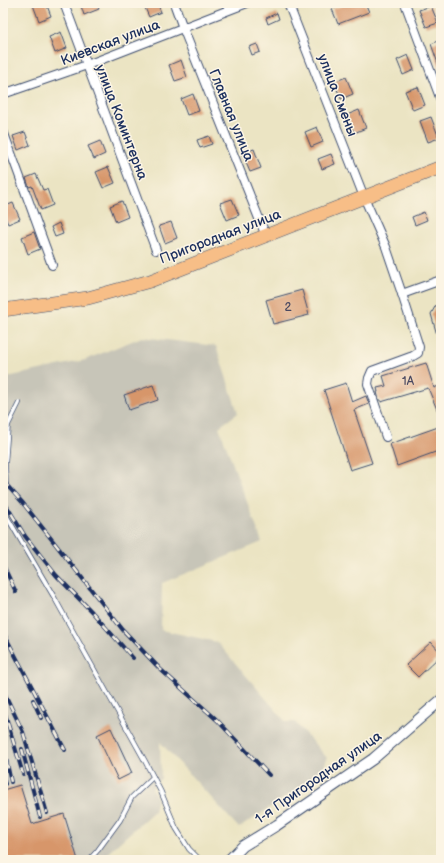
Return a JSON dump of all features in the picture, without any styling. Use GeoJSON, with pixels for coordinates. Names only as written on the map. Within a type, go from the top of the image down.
{"type":"FeatureCollection","features":[{"type":"Feature","properties":{"kind":"highway","name":"Пригородная улица"},"geometry":{"type":"LineString","coordinates":[[3,310],[88,298],[150,281],[441,167]]}},
{"type":"Feature","properties":{"kind":"street","name":"улица Коминтерна"},"geometry":{"type":"LineString","coordinates":[[64,3],[156,250]]}},
{"type":"Feature","properties":{"kind":"street","name":"Главная улица"},"geometry":{"type":"LineString","coordinates":[[174,3],[266,236]]}},
{"type":"Feature","properties":{"kind":"street","name":"Киевская улица"},"geometry":{"type":"LineString","coordinates":[[3,94],[86,65],[247,3]]}},
{"type":"Feature","properties":{"kind":"street","name":"улица Смены"},"geometry":{"type":"LineString","coordinates":[[288,3],[364,197]]}},
{"type":"Feature","properties":{"kind":"street"},"geometry":{"type":"LineString","coordinates":[[405,3],[441,100]]}},
{"type":"Feature","properties":{"kind":"street"},"geometry":{"type":"LineString","coordinates":[[3,131],[52,264]]}},
{"type":"Feature","properties":{"kind":"street"},"geometry":{"type":"LineString","coordinates":[[364,197],[386,247],[419,347],[418,352],[413,356],[372,372],[368,378],[368,384],[386,437]]}},
{"type":"Feature","properties":{"kind":"street"},"geometry":{"type":"LineString","coordinates":[[402,294],[441,280]]}},
{"type":"Feature","properties":{"kind":"street","name":"1-я Пригородная улица"},"geometry":{"type":"LineString","coordinates":[[228,860],[243,846],[277,825],[373,760],[441,700]]}},
{"type":"Feature","properties":{"kind":"lane"},"geometry":{"type":"LineString","coordinates":[[3,489],[6,485],[5,465],[8,425],[19,403]]}},
{"type":"Feature","properties":{"kind":"lane"},"geometry":{"type":"LineString","coordinates":[[3,510],[54,597],[145,761],[161,792],[176,828],[200,860]]}},
{"type":"Feature","properties":{"kind":"lane"},"geometry":{"type":"LineString","coordinates":[[89,860],[120,820],[132,797],[153,777]]}},
{"type":"Feature","properties":{"kind":"shaded area"},"geometry":{"type":"Polygon","coordinates":[[[142,337],[216,346],[238,413],[219,427],[262,542],[162,583],[161,630],[217,642],[286,722],[295,722],[327,758],[322,773],[239,828],[160,742],[161,778],[152,788],[157,798],[154,811],[100,860],[3,860],[3,378],[85,360],[142,337]]]}},
{"type":"Feature","properties":{"kind":"building"},"geometry":{"type":"Polygon","coordinates":[[[38,3],[46,3],[51,16],[39,21],[33,5],[38,3]]]}},
{"type":"Feature","properties":{"kind":"building"},"geometry":{"type":"Polygon","coordinates":[[[80,3],[96,3],[99,9],[84,15],[80,3]]]}},
{"type":"Feature","properties":{"kind":"building"},"geometry":{"type":"Polygon","coordinates":[[[143,3],[157,3],[161,12],[149,17],[143,3]]]}},
{"type":"Feature","properties":{"kind":"building"},"geometry":{"type":"Polygon","coordinates":[[[349,3],[365,3],[369,12],[338,24],[332,9],[349,3]]]}},
{"type":"Feature","properties":{"kind":"building"},"geometry":{"type":"Polygon","coordinates":[[[431,6],[438,23],[426,27],[419,10],[431,6]]]}},
{"type":"Feature","properties":{"kind":"building"},"geometry":{"type":"Polygon","coordinates":[[[277,13],[279,19],[268,24],[266,18],[277,13]]]}},
{"type":"Feature","properties":{"kind":"building"},"geometry":{"type":"Polygon","coordinates":[[[61,32],[67,48],[55,53],[49,37],[61,32]]]}},
{"type":"Feature","properties":{"kind":"building"},"geometry":{"type":"Polygon","coordinates":[[[441,40],[441,69],[440,69],[431,44],[441,40]]]}},
{"type":"Feature","properties":{"kind":"building"},"geometry":{"type":"Polygon","coordinates":[[[257,44],[260,52],[252,55],[249,47],[257,44]]]}},
{"type":"Feature","properties":{"kind":"building"},"geometry":{"type":"Polygon","coordinates":[[[408,55],[414,70],[403,75],[397,60],[408,55]]]}},
{"type":"Feature","properties":{"kind":"building"},"geometry":{"type":"Polygon","coordinates":[[[181,60],[187,77],[175,81],[169,65],[181,60]]]}},
{"type":"Feature","properties":{"kind":"building"},"geometry":{"type":"Polygon","coordinates":[[[346,77],[353,94],[341,99],[334,82],[346,77]]]}},
{"type":"Feature","properties":{"kind":"building"},"geometry":{"type":"Polygon","coordinates":[[[418,87],[425,105],[413,110],[405,91],[418,87]]]}},
{"type":"Feature","properties":{"kind":"building"},"geometry":{"type":"Polygon","coordinates":[[[193,94],[199,111],[187,115],[181,99],[193,94]]]}},
{"type":"Feature","properties":{"kind":"building"},"geometry":{"type":"Polygon","coordinates":[[[359,110],[366,128],[354,133],[347,115],[359,110]]]}},
{"type":"Feature","properties":{"kind":"building"},"geometry":{"type":"Polygon","coordinates":[[[431,117],[439,138],[428,142],[420,121],[431,117]]]}},
{"type":"Feature","properties":{"kind":"building"},"geometry":{"type":"Polygon","coordinates":[[[317,127],[323,142],[311,147],[305,132],[317,127]]]}},
{"type":"Feature","properties":{"kind":"building"},"geometry":{"type":"Polygon","coordinates":[[[25,132],[30,145],[18,150],[13,136],[25,132]]]}},
{"type":"Feature","properties":{"kind":"building"},"geometry":{"type":"Polygon","coordinates":[[[209,136],[212,144],[200,148],[197,140],[209,136]]]}},
{"type":"Feature","properties":{"kind":"building"},"geometry":{"type":"Polygon","coordinates":[[[100,141],[105,154],[94,159],[88,146],[100,141]]]}},
{"type":"Feature","properties":{"kind":"building"},"geometry":{"type":"Polygon","coordinates":[[[254,149],[261,168],[250,172],[242,153],[254,149]]]}},
{"type":"Feature","properties":{"kind":"building"},"geometry":{"type":"Polygon","coordinates":[[[331,154],[335,164],[322,169],[318,159],[331,154]]]}},
{"type":"Feature","properties":{"kind":"building"},"geometry":{"type":"Polygon","coordinates":[[[108,167],[115,183],[103,188],[96,172],[108,167]]]}},
{"type":"Feature","properties":{"kind":"building"},"geometry":{"type":"Polygon","coordinates":[[[36,174],[43,190],[47,189],[53,205],[41,210],[32,186],[29,187],[26,178],[36,174]]]}},
{"type":"Feature","properties":{"kind":"building"},"geometry":{"type":"Polygon","coordinates":[[[232,199],[239,215],[227,220],[220,203],[232,199]]]}},
{"type":"Feature","properties":{"kind":"building"},"geometry":{"type":"Polygon","coordinates":[[[122,201],[128,217],[116,222],[110,206],[122,201]]]}},
{"type":"Feature","properties":{"kind":"building"},"geometry":{"type":"Polygon","coordinates":[[[13,203],[20,219],[8,224],[3,212],[3,207],[13,203]]]}},
{"type":"Feature","properties":{"kind":"building"},"geometry":{"type":"Polygon","coordinates":[[[424,212],[427,220],[415,225],[412,217],[424,212]]]}},
{"type":"Feature","properties":{"kind":"building"},"geometry":{"type":"Polygon","coordinates":[[[171,222],[177,238],[165,243],[159,226],[171,222]]]}},
{"type":"Feature","properties":{"kind":"building"},"geometry":{"type":"Polygon","coordinates":[[[59,223],[63,234],[55,237],[51,227],[59,223]]]}},
{"type":"Feature","properties":{"kind":"building"},"geometry":{"type":"Polygon","coordinates":[[[34,232],[40,249],[28,254],[22,237],[34,232]]]}},
{"type":"Feature","properties":{"kind":"building"},"geometry":{"type":"Polygon","coordinates":[[[302,290],[309,315],[273,324],[266,300],[302,290]]]}},
{"type":"Feature","properties":{"kind":"building"},"geometry":{"type":"Polygon","coordinates":[[[441,304],[441,342],[439,342],[431,314],[436,305],[441,304]]]}},
{"type":"Feature","properties":{"kind":"building"},"geometry":{"type":"Polygon","coordinates":[[[426,363],[434,388],[441,385],[441,419],[428,388],[381,402],[381,400],[379,400],[377,388],[386,386],[383,376],[426,363]]]}},
{"type":"Feature","properties":{"kind":"building"},"geometry":{"type":"Polygon","coordinates":[[[346,383],[352,402],[366,396],[369,404],[354,410],[372,463],[350,470],[324,390],[346,383]]]}},
{"type":"Feature","properties":{"kind":"building"},"geometry":{"type":"Polygon","coordinates":[[[153,385],[158,400],[129,410],[124,395],[153,385]]]}},
{"type":"Feature","properties":{"kind":"building"},"geometry":{"type":"Polygon","coordinates":[[[441,426],[441,450],[397,466],[390,444],[441,426]]]}},
{"type":"Feature","properties":{"kind":"building"},"geometry":{"type":"Polygon","coordinates":[[[431,642],[441,653],[441,655],[418,677],[406,665],[431,642]]]}},
{"type":"Feature","properties":{"kind":"building"},"geometry":{"type":"Polygon","coordinates":[[[111,728],[132,773],[118,780],[97,735],[111,728]]]}},
{"type":"Feature","properties":{"kind":"building"},"geometry":{"type":"Polygon","coordinates":[[[20,785],[32,824],[64,814],[78,860],[6,860],[3,849],[3,790],[20,785]]]}},
{"type":"Feature","properties":{"kind":"railway"},"geometry":{"type":"LineString","coordinates":[[3,481],[22,502],[123,630],[160,669],[217,720],[269,775]]}},
{"type":"Feature","properties":{"kind":"railway"},"geometry":{"type":"LineString","coordinates":[[3,500],[25,536],[56,575],[92,612],[133,658]]}},
{"type":"Feature","properties":{"kind":"railway"},"geometry":{"type":"LineString","coordinates":[[3,565],[16,592]]}},
{"type":"Feature","properties":{"kind":"railway"},"geometry":{"type":"LineString","coordinates":[[3,632],[65,750]]}},
{"type":"Feature","properties":{"kind":"railway"},"geometry":{"type":"LineString","coordinates":[[3,690],[23,732],[47,813]]}},
{"type":"Feature","properties":{"kind":"railway"},"geometry":{"type":"LineString","coordinates":[[33,700],[41,718]]}},
{"type":"Feature","properties":{"kind":"railway"},"geometry":{"type":"LineString","coordinates":[[3,707],[23,774]]}},
{"type":"Feature","properties":{"kind":"railway"},"geometry":{"type":"LineString","coordinates":[[3,745],[11,782]]}},
{"type":"Feature","properties":{"kind":"railway"},"geometry":{"type":"LineString","coordinates":[[22,749],[40,817]]}},
{"type":"Feature","properties":{"kind":"railway"},"geometry":{"type":"LineString","coordinates":[[3,775],[5,784]]}}]}
